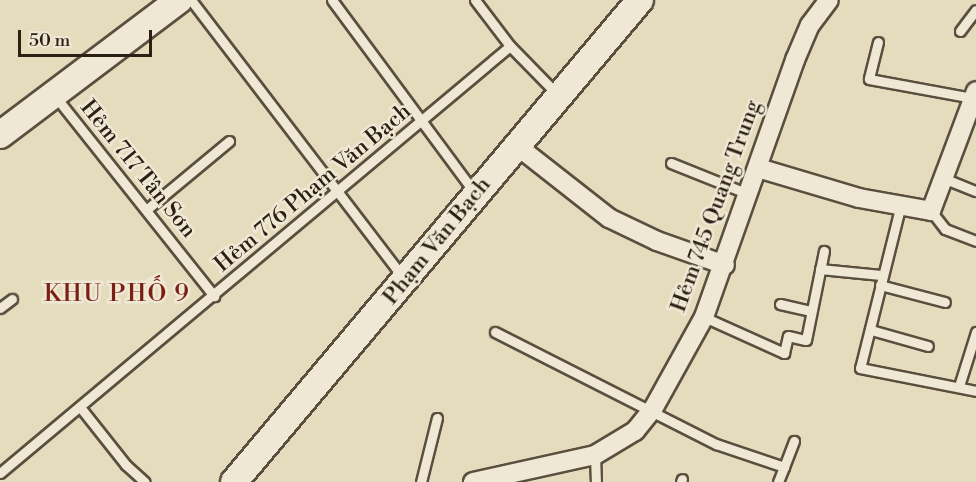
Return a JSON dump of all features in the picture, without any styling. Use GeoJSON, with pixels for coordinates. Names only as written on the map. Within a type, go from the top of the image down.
{"type":"FeatureCollection","features":[{"type":"Feature","properties":{"kind":"street"},"geometry":{"type":"LineString","coordinates":[[0,135],[179,0]]}},
{"type":"Feature","properties":{"kind":"street","name":"Hẻm 745 Quang Trung"},"geometry":{"type":"LineString","coordinates":[[473,482],[500,478],[595,455],[635,431],[653,410],[704,317],[725,264],[746,193],[758,168],[795,60],[810,25],[829,0]]}},
{"type":"Feature","properties":{"kind":"street","name":"Phạm Văn Bạch"},"geometry":{"type":"LineString","coordinates":[[234,482],[638,1]]}},
{"type":"Feature","properties":{"kind":"street"},"geometry":{"type":"LineString","coordinates":[[758,168],[859,198],[931,210],[974,95]]}},
{"type":"Feature","properties":{"kind":"street"},"geometry":{"type":"LineString","coordinates":[[516,145],[609,218],[657,241],[725,264]]}},
{"type":"Feature","properties":{"kind":"lane"},"geometry":{"type":"LineString","coordinates":[[191,0],[405,279]]}},
{"type":"Feature","properties":{"kind":"lane"},"geometry":{"type":"LineString","coordinates":[[332,0],[420,123],[475,193]]}},
{"type":"Feature","properties":{"kind":"lane"},"geometry":{"type":"LineString","coordinates":[[476,0],[510,46],[559,96]]}},
{"type":"Feature","properties":{"kind":"lane"},"geometry":{"type":"LineString","coordinates":[[960,31],[976,10]]}},
{"type":"Feature","properties":{"kind":"lane"},"geometry":{"type":"LineString","coordinates":[[879,42],[869,79],[974,95]]}},
{"type":"Feature","properties":{"kind":"lane","name":"Hẻm 776 Phạm Văn Bạch"},"geometry":{"type":"LineString","coordinates":[[0,473],[339,193],[510,46]]}},
{"type":"Feature","properties":{"kind":"lane","name":"Hẻm 717 Tân Sơn"},"geometry":{"type":"LineString","coordinates":[[54,94],[214,296]]}},
{"type":"Feature","properties":{"kind":"lane"},"geometry":{"type":"LineString","coordinates":[[146,210],[229,141]]}},
{"type":"Feature","properties":{"kind":"lane"},"geometry":{"type":"LineString","coordinates":[[671,163],[746,193]]}},
{"type":"Feature","properties":{"kind":"lane"},"geometry":{"type":"LineString","coordinates":[[943,178],[976,191]]}},
{"type":"Feature","properties":{"kind":"lane"},"geometry":{"type":"LineString","coordinates":[[901,204],[880,280],[860,368],[976,391]]}},
{"type":"Feature","properties":{"kind":"lane"},"geometry":{"type":"LineString","coordinates":[[931,210],[945,229],[976,241]]}},
{"type":"Feature","properties":{"kind":"lane"},"geometry":{"type":"LineString","coordinates":[[704,317],[784,353],[788,336],[806,340],[824,251]]}},
{"type":"Feature","properties":{"kind":"lane"},"geometry":{"type":"LineString","coordinates":[[820,269],[880,280],[945,302]]}},
{"type":"Feature","properties":{"kind":"lane"},"geometry":{"type":"LineString","coordinates":[[0,308],[12,299]]}},
{"type":"Feature","properties":{"kind":"lane"},"geometry":{"type":"LineString","coordinates":[[780,304],[811,311]]}},
{"type":"Feature","properties":{"kind":"lane"},"geometry":{"type":"LineString","coordinates":[[870,330],[928,346]]}},
{"type":"Feature","properties":{"kind":"lane"},"geometry":{"type":"LineString","coordinates":[[495,332],[653,410],[716,444],[784,467]]}},
{"type":"Feature","properties":{"kind":"lane"},"geometry":{"type":"LineString","coordinates":[[959,386],[976,332]]}},
{"type":"Feature","properties":{"kind":"lane"},"geometry":{"type":"LineString","coordinates":[[80,407],[126,465],[145,482]]}},
{"type":"Feature","properties":{"kind":"lane"},"geometry":{"type":"LineString","coordinates":[[421,482],[437,418]]}},
{"type":"Feature","properties":{"kind":"lane"},"geometry":{"type":"LineString","coordinates":[[778,482],[794,441]]}},
{"type":"Feature","properties":{"kind":"lane"},"geometry":{"type":"LineString","coordinates":[[595,455],[596,482]]}},
{"type":"Feature","properties":{"kind":"district","name":"KHU PHỐ 9"},"geometry":{"type":"Point","coordinates":[117,295]}}]}
